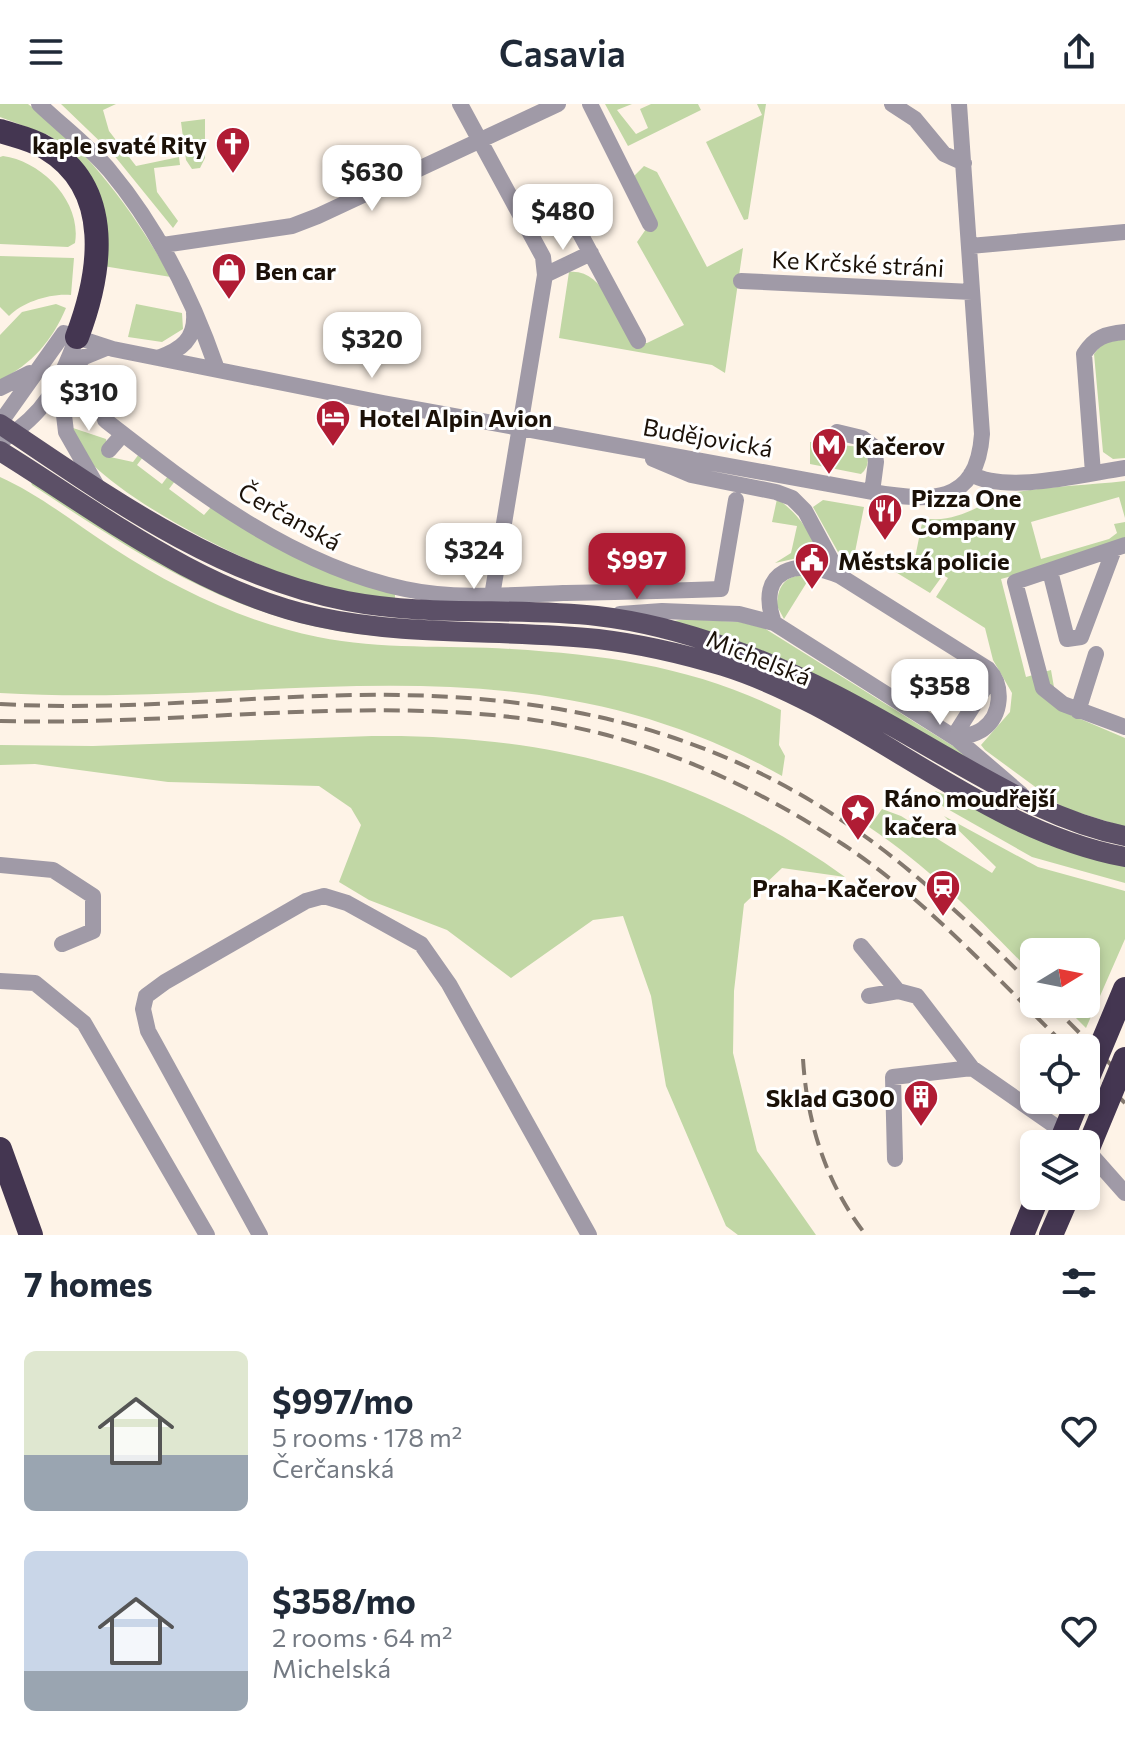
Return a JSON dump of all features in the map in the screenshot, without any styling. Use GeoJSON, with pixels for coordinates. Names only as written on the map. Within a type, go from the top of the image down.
{"type":"FeatureCollection","features":[{"type":"Feature","properties":{"kind":"highway"},"geometry":{"type":"LineString","coordinates":[[0,131],[37,143],[58,156],[76,177],[89,201],[97,230],[98,261],[71,335]]}},
{"type":"Feature","properties":{"kind":"highway"},"geometry":{"type":"LineString","coordinates":[[0,148],[24,152],[41,160],[63,179],[78,204],[85,241],[85,268],[71,335]]}},
{"type":"Feature","properties":{"kind":"highway"},"geometry":{"type":"LineString","coordinates":[[1100,1049],[1125,989]]}},
{"type":"Feature","properties":{"kind":"highway"},"geometry":{"type":"LineString","coordinates":[[1095,1130],[1125,1059]]}},
{"type":"Feature","properties":{"kind":"highway"},"geometry":{"type":"LineString","coordinates":[[0,1149],[31,1235]]}},
{"type":"Feature","properties":{"kind":"highway"},"geometry":{"type":"LineString","coordinates":[[1022,1235],[1032,1210]]}},
{"type":"Feature","properties":{"kind":"highway"},"geometry":{"type":"LineString","coordinates":[[1051,1235],[1062,1210]]}},
{"type":"Feature","properties":{"kind":"main road","name":"Michelská"},"geometry":{"type":"LineString","coordinates":[[3,431],[197,549],[283,586],[349,601],[413,609],[597,616],[669,629],[773,665],[827,690],[1030,804],[1065,819],[1125,836]]}},
{"type":"Feature","properties":{"kind":"main road","name":"Michelská"},"geometry":{"type":"LineString","coordinates":[[0,451],[202,575],[276,606],[369,626],[598,639],[666,651],[726,667],[835,718],[1022,823],[1065,841],[1125,857]]}},
{"type":"Feature","properties":{"kind":"street"},"geometry":{"type":"LineString","coordinates":[[39,104],[109,169],[163,245],[191,300],[217,369]]}},
{"type":"Feature","properties":{"kind":"street"},"geometry":{"type":"LineString","coordinates":[[460,104],[543,257],[545,275],[492,596]]}},
{"type":"Feature","properties":{"kind":"street"},"geometry":{"type":"LineString","coordinates":[[163,245],[292,226],[558,104]]}},
{"type":"Feature","properties":{"kind":"street"},"geometry":{"type":"LineString","coordinates":[[590,104],[650,224]]}},
{"type":"Feature","properties":{"kind":"street"},"geometry":{"type":"LineString","coordinates":[[892,104],[915,119],[944,154],[964,163]]}},
{"type":"Feature","properties":{"kind":"street"},"geometry":{"type":"LineString","coordinates":[[959,104],[982,434],[980,454],[971,474],[986,483],[1125,468]]}},
{"type":"Feature","properties":{"kind":"street"},"geometry":{"type":"LineString","coordinates":[[576,226],[638,341]]}},
{"type":"Feature","properties":{"kind":"street"},"geometry":{"type":"LineString","coordinates":[[970,246],[1125,232]]}},
{"type":"Feature","properties":{"kind":"street"},"geometry":{"type":"LineString","coordinates":[[545,275],[591,253]]}},
{"type":"Feature","properties":{"kind":"street","name":"Ke Krčské stráni"},"geometry":{"type":"LineString","coordinates":[[741,281],[972,292]]}},
{"type":"Feature","properties":{"kind":"street"},"geometry":{"type":"LineString","coordinates":[[158,358],[184,346],[195,329],[191,300]]}},
{"type":"Feature","properties":{"kind":"street"},"geometry":{"type":"LineString","coordinates":[[1093,473],[1084,354],[1092,341],[1105,334],[1125,332]]}},
{"type":"Feature","properties":{"kind":"street"},"geometry":{"type":"LineString","coordinates":[[0,388],[37,367],[71,335]]}},
{"type":"Feature","properties":{"kind":"street"},"geometry":{"type":"LineString","coordinates":[[71,335],[60,381],[66,432],[99,490]]}},
{"type":"Feature","properties":{"kind":"street","name":"Budějovická"},"geometry":{"type":"LineString","coordinates":[[71,335],[106,348],[872,492],[935,499],[962,486],[971,474]]}},
{"type":"Feature","properties":{"kind":"street"},"geometry":{"type":"LineString","coordinates":[[3,431],[39,413],[60,381],[84,357],[106,348]]}},
{"type":"Feature","properties":{"kind":"street"},"geometry":{"type":"LineString","coordinates":[[3,431],[37,367]]}},
{"type":"Feature","properties":{"kind":"street","name":"Čerčanská"},"geometry":{"type":"LineString","coordinates":[[105,420],[219,504],[326,567],[405,589],[492,596],[721,589],[736,500]]}},
{"type":"Feature","properties":{"kind":"street"},"geometry":{"type":"LineString","coordinates":[[837,432],[862,438],[874,447],[876,462],[872,492]]}},
{"type":"Feature","properties":{"kind":"street"},"geometry":{"type":"LineString","coordinates":[[109,450],[123,434]]}},
{"type":"Feature","properties":{"kind":"street"},"geometry":{"type":"LineString","coordinates":[[626,447],[691,475],[792,498],[805,511],[840,576]]}},
{"type":"Feature","properties":{"kind":"street"},"geometry":{"type":"LineString","coordinates":[[1050,571],[1067,639],[1081,637],[1119,548]]}},
{"type":"Feature","properties":{"kind":"street"},"geometry":{"type":"LineString","coordinates":[[1119,548],[1015,582],[1043,688],[1071,708],[1125,727]]}},
{"type":"Feature","properties":{"kind":"street"},"geometry":{"type":"LineString","coordinates":[[774,623],[770,590],[785,571],[812,566],[840,576],[988,669],[1000,690],[996,711],[983,729],[956,738]]}},
{"type":"Feature","properties":{"kind":"street"},"geometry":{"type":"LineString","coordinates":[[597,616],[662,611],[739,614],[774,623],[956,738],[1030,804]]}},
{"type":"Feature","properties":{"kind":"street"},"geometry":{"type":"LineString","coordinates":[[1071,708],[1096,654]]}},
{"type":"Feature","properties":{"kind":"street"},"geometry":{"type":"LineString","coordinates":[[0,865],[53,870],[93,896],[93,931],[62,944]]}},
{"type":"Feature","properties":{"kind":"street"},"geometry":{"type":"LineString","coordinates":[[260,1235],[148,1031],[143,1009],[146,996],[165,982],[306,901],[324,896],[347,903],[421,944],[449,984],[589,1235]]}},
{"type":"Feature","properties":{"kind":"street"},"geometry":{"type":"LineString","coordinates":[[861,946],[898,991]]}},
{"type":"Feature","properties":{"kind":"street"},"geometry":{"type":"LineString","coordinates":[[0,981],[35,983],[84,1023],[207,1235]]}},
{"type":"Feature","properties":{"kind":"street"},"geometry":{"type":"LineString","coordinates":[[869,996],[898,991],[917,996],[972,1068],[1061,1130]]}},
{"type":"Feature","properties":{"kind":"street"},"geometry":{"type":"LineString","coordinates":[[895,1159],[893,1077],[972,1068]]}},
{"type":"Feature","properties":{"kind":"street"},"geometry":{"type":"LineString","coordinates":[[1100,1166],[1125,1193]]}},
{"type":"Feature","properties":{"kind":"green space"},"geometry":{"type":"Polygon","coordinates":[[[0,104],[28,104],[71,141],[125,205],[171,277],[103,266],[68,150],[48,135],[0,117],[0,104]]]}},
{"type":"Feature","properties":{"kind":"green space"},"geometry":{"type":"Polygon","coordinates":[[[61,104],[116,104],[103,110],[109,131],[136,166],[179,157],[180,165],[154,168],[157,192],[178,221],[173,228],[113,154],[61,104]]]}},
{"type":"Feature","properties":{"kind":"green space"},"geometry":{"type":"Polygon","coordinates":[[[605,104],[632,104],[617,110],[636,134],[648,128],[640,109],[651,104],[698,104],[701,110],[628,146],[605,104]]]}},
{"type":"Feature","properties":{"kind":"green space"},"geometry":{"type":"Polygon","coordinates":[[[757,104],[766,104],[748,219],[744,220],[706,142],[762,115],[757,104]]]}},
{"type":"Feature","properties":{"kind":"green space"},"geometry":{"type":"Polygon","coordinates":[[[205,119],[205,158],[200,168],[192,169],[186,160],[181,122],[205,119]]]}},
{"type":"Feature","properties":{"kind":"green space"},"geometry":{"type":"Polygon","coordinates":[[[0,157],[31,166],[56,186],[72,212],[75,243],[68,247],[0,244],[0,157]]]}},
{"type":"Feature","properties":{"kind":"green space"},"geometry":{"type":"Polygon","coordinates":[[[644,166],[657,172],[707,267],[743,248],[725,373],[712,365],[559,338],[569,272],[581,273],[600,286],[632,343],[647,343],[684,325],[637,242],[653,219],[633,177],[644,166]]]}},
{"type":"Feature","properties":{"kind":"green space"},"geometry":{"type":"Polygon","coordinates":[[[0,256],[74,258],[71,295],[54,295],[37,300],[9,316],[0,307],[0,256]]]}},
{"type":"Feature","properties":{"kind":"green space"},"geometry":{"type":"Polygon","coordinates":[[[56,304],[66,308],[47,341],[22,367],[0,380],[0,335],[22,312],[56,304]]]}},
{"type":"Feature","properties":{"kind":"green space"},"geometry":{"type":"Polygon","coordinates":[[[136,304],[182,313],[183,329],[162,342],[128,337],[136,304]]]}},
{"type":"Feature","properties":{"kind":"green space"},"geometry":{"type":"Polygon","coordinates":[[[1125,339],[1125,458],[1113,459],[1103,452],[1094,354],[1103,343],[1125,339]]]}},
{"type":"Feature","properties":{"kind":"green space"},"geometry":{"type":"Polygon","coordinates":[[[97,365],[108,369],[100,403],[83,417],[74,411],[77,389],[86,369],[97,365]]]}},
{"type":"Feature","properties":{"kind":"green space"},"geometry":{"type":"Polygon","coordinates":[[[70,427],[106,439],[110,457],[133,462],[139,454],[143,457],[137,465],[162,484],[168,476],[175,481],[169,489],[204,515],[211,507],[299,559],[395,594],[395,599],[342,592],[307,583],[207,540],[114,483],[92,464],[70,427]]]}},
{"type":"Feature","properties":{"kind":"green space"},"geometry":{"type":"Polygon","coordinates":[[[810,442],[861,447],[868,464],[861,474],[810,464],[810,442]]]}},
{"type":"Feature","properties":{"kind":"green space"},"geometry":{"type":"Polygon","coordinates":[[[0,477],[44,501],[161,577],[211,602],[291,631],[366,644],[582,655],[682,673],[748,695],[781,710],[779,745],[785,756],[782,776],[685,731],[589,704],[493,690],[397,686],[102,695],[0,693],[0,477]]]}},
{"type":"Feature","properties":{"kind":"green space"},"geometry":{"type":"Polygon","coordinates":[[[29,478],[156,560],[406,638],[352,633],[301,623],[208,590],[120,542],[32,485],[29,478]]]}},
{"type":"Feature","properties":{"kind":"green space"},"geometry":{"type":"Polygon","coordinates":[[[1125,481],[1125,518],[1119,497],[1031,522],[1041,559],[1109,539],[1117,533],[1114,524],[1125,522],[1125,554],[1117,547],[1001,579],[1026,677],[1051,670],[1055,693],[1064,712],[1125,738],[1125,827],[1064,808],[985,750],[981,745],[1010,712],[1012,693],[993,660],[985,628],[936,597],[948,578],[943,575],[930,593],[884,565],[885,559],[914,563],[923,518],[960,515],[1017,492],[1125,481]]]}},
{"type":"Feature","properties":{"kind":"green space"},"geometry":{"type":"Polygon","coordinates":[[[777,499],[804,525],[813,542],[816,559],[802,557],[775,563],[791,553],[797,526],[772,522],[777,499]]]}},
{"type":"Feature","properties":{"kind":"green space"},"geometry":{"type":"Polygon","coordinates":[[[823,500],[864,507],[853,562],[838,552],[813,507],[823,500]]]}},
{"type":"Feature","properties":{"kind":"green space"},"geometry":{"type":"Polygon","coordinates":[[[812,574],[784,619],[777,606],[782,585],[791,578],[812,574]]]}},
{"type":"Feature","properties":{"kind":"green space"},"geometry":{"type":"Polygon","coordinates":[[[674,621],[740,622],[764,628],[985,766],[674,621]]]}},
{"type":"Feature","properties":{"kind":"green space"},"geometry":{"type":"Polygon","coordinates":[[[372,736],[437,737],[500,743],[561,752],[620,767],[678,786],[735,811],[790,841],[845,877],[782,868],[744,904],[734,991],[733,1053],[757,1151],[816,1235],[738,1235],[726,1226],[666,1086],[651,996],[623,916],[593,920],[511,978],[447,930],[369,900],[339,882],[361,825],[351,808],[319,786],[168,782],[35,764],[0,765],[0,745],[93,746],[372,736]]]}},
{"type":"Feature","properties":{"kind":"green space"},"geometry":{"type":"Polygon","coordinates":[[[935,791],[1125,865],[1125,883],[1032,857],[937,803],[941,799],[935,791]]]}},
{"type":"Feature","properties":{"kind":"green space"},"geometry":{"type":"Polygon","coordinates":[[[882,809],[901,816],[992,873],[996,867],[944,816],[1038,867],[1125,891],[1125,939],[1100,996],[1100,938],[1020,938],[1020,961],[935,878],[869,827],[882,809]]]}},
{"type":"Feature","properties":{"kind":"green space"},"geometry":{"type":"Polygon","coordinates":[[[1076,1018],[1090,1018],[1086,1028],[1076,1018]]]}},
{"type":"Feature","properties":{"kind":"railway"},"geometry":{"type":"LineString","coordinates":[[0,704],[89,706],[312,696],[430,696],[501,701],[569,711],[636,726],[701,747],[764,775],[826,810],[925,884],[1020,973]]}},
{"type":"Feature","properties":{"kind":"railway"},"geometry":{"type":"LineString","coordinates":[[0,721],[130,720],[391,710],[520,718],[607,735],[730,780],[807,821],[844,845],[933,915],[1054,1034]]}},
{"type":"Feature","properties":{"kind":"railway"},"geometry":{"type":"LineString","coordinates":[[1065,1018],[1125,1079]]}},
{"type":"Feature","properties":{"kind":"railway"},"geometry":{"type":"LineString","coordinates":[[803,1059],[809,1106],[821,1152],[840,1195],[866,1235]]}},
{"type":"Feature","properties":{"kind":"railway"},"geometry":{"type":"LineString","coordinates":[[1100,1079],[1125,1103]]}},
{"type":"Feature","properties":{"kind":"place","name":"kaple svaté Rity"},"geometry":{"type":"Point","coordinates":[233,175]}},
{"type":"Feature","properties":{"kind":"place","name":"Ben car"},"geometry":{"type":"Point","coordinates":[229,301]}},
{"type":"Feature","properties":{"kind":"place","name":"Hotel Alpin Avion"},"geometry":{"type":"Point","coordinates":[333,448]}},
{"type":"Feature","properties":{"kind":"place","name":"Kačerov"},"geometry":{"type":"Point","coordinates":[829,476]}},
{"type":"Feature","properties":{"kind":"place","name":"Pizza One Company"},"geometry":{"type":"Point","coordinates":[885,542]}},
{"type":"Feature","properties":{"kind":"place","name":"Městská policie"},"geometry":{"type":"Point","coordinates":[812,591]}},
{"type":"Feature","properties":{"kind":"place","name":"Ráno moudřejší kačera"},"geometry":{"type":"Point","coordinates":[858,842]}},
{"type":"Feature","properties":{"kind":"place","name":"Praha-Kačerov"},"geometry":{"type":"Point","coordinates":[943,918]}},
{"type":"Feature","properties":{"kind":"place","name":"Sklad G300"},"geometry":{"type":"Point","coordinates":[921,1128]}}]}
